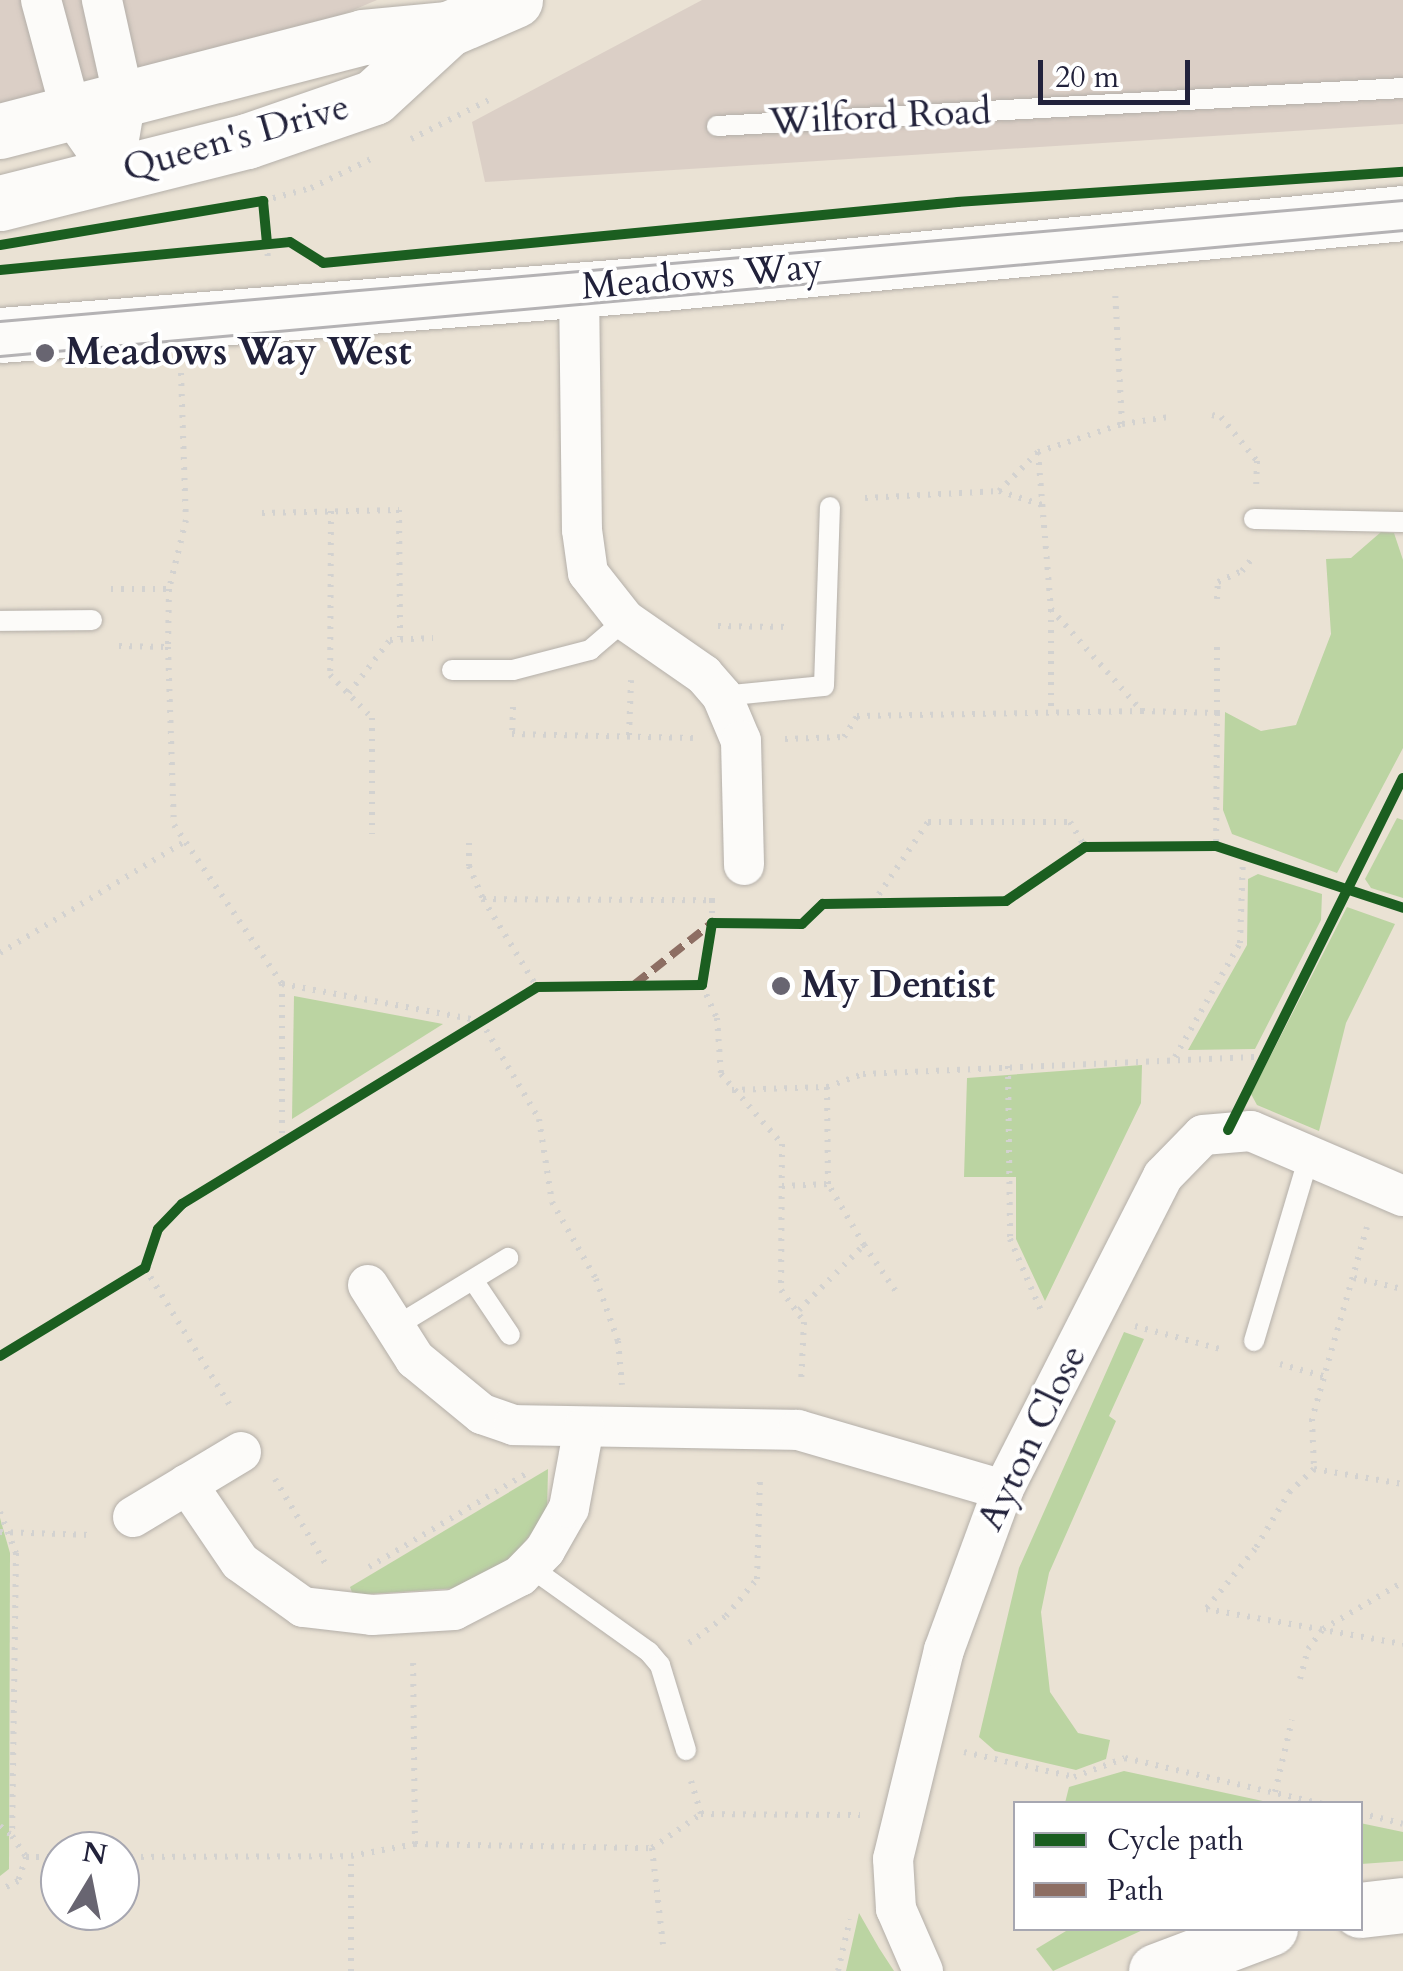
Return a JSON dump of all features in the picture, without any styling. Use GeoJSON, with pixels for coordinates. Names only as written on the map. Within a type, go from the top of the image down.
{"type":"FeatureCollection","features":[{"type":"Feature","properties":{"kind":"street"},"geometry":{"type":"LineString","coordinates":[[41,0],[72,115],[113,174]]}},
{"type":"Feature","properties":{"kind":"street"},"geometry":{"type":"LineString","coordinates":[[102,0],[124,104],[113,174]]}},
{"type":"Feature","properties":{"kind":"street","name":"Queen's Drive"},"geometry":{"type":"LineString","coordinates":[[0,132],[124,104],[363,36],[448,29],[515,0]]}},
{"type":"Feature","properties":{"kind":"street","name":"Queen's Drive"},"geometry":{"type":"LineString","coordinates":[[0,204],[247,141],[374,98],[448,29]]}},
{"type":"Feature","properties":{"kind":"street","name":"Meadows Way"},"geometry":{"type":"LineString","coordinates":[[0,335],[1403,213]]}},
{"type":"Feature","properties":{"kind":"street"},"geometry":{"type":"LineString","coordinates":[[578,287],[582,530],[588,573],[625,620],[704,675],[722,696],[741,741],[744,864]]}},
{"type":"Feature","properties":{"kind":"street","name":"Ayton Close"},"geometry":{"type":"LineString","coordinates":[[923,1971],[906,1946],[892,1886],[919,1742],[963,1591],[1003,1490],[1162,1176],[1203,1135],[1251,1131],[1403,1196]]}},
{"type":"Feature","properties":{"kind":"street"},"geometry":{"type":"LineString","coordinates":[[368,1285],[394,1328],[436,1380],[482,1414],[514,1424],[584,1434],[626,1424],[780,1428],[1003,1490]]}},
{"type":"Feature","properties":{"kind":"street"},"geometry":{"type":"LineString","coordinates":[[187,1484],[240,1562],[265,1586],[303,1606],[412,1614],[482,1599],[530,1567],[569,1508],[584,1434]]}},
{"type":"Feature","properties":{"kind":"street"},"geometry":{"type":"LineString","coordinates":[[133,1517],[241,1452]]}},
{"type":"Feature","properties":{"kind":"street"},"geometry":{"type":"LineString","coordinates":[[1363,1910],[1403,1904]]}},
{"type":"Feature","properties":{"kind":"street"},"geometry":{"type":"LineString","coordinates":[[1156,1971],[1262,1931]]}},
{"type":"Feature","properties":{"kind":"lane","name":"Wilford Road"},"geometry":{"type":"LineString","coordinates":[[718,126],[1403,88]]}},
{"type":"Feature","properties":{"kind":"lane"},"geometry":{"type":"LineString","coordinates":[[722,696],[824,686],[830,507]]}},
{"type":"Feature","properties":{"kind":"lane"},"geometry":{"type":"LineString","coordinates":[[1254,519],[1403,522]]}},
{"type":"Feature","properties":{"kind":"lane"},"geometry":{"type":"LineString","coordinates":[[0,622],[92,620]]}},
{"type":"Feature","properties":{"kind":"lane"},"geometry":{"type":"LineString","coordinates":[[452,670],[513,670],[590,650],[625,620]]}},
{"type":"Feature","properties":{"kind":"lane"},"geometry":{"type":"LineString","coordinates":[[1254,1341],[1309,1157]]}},
{"type":"Feature","properties":{"kind":"lane"},"geometry":{"type":"LineString","coordinates":[[394,1328],[508,1258]]}},
{"type":"Feature","properties":{"kind":"lane"},"geometry":{"type":"LineString","coordinates":[[473,1280],[510,1336]]}},
{"type":"Feature","properties":{"kind":"lane"},"geometry":{"type":"LineString","coordinates":[[530,1567],[660,1665],[686,1750]]}},
{"type":"Feature","properties":{"kind":"path"},"geometry":{"type":"LineString","coordinates":[[1115,278],[1122,424]]}},
{"type":"Feature","properties":{"kind":"path"},"geometry":{"type":"LineString","coordinates":[[180,360],[186,520],[169,589],[168,647],[174,825],[182,844],[282,984],[282,1145]]}},
{"type":"Feature","properties":{"kind":"path"},"geometry":{"type":"LineString","coordinates":[[998,491],[1038,452],[1122,424],[1169,417]]}},
{"type":"Feature","properties":{"kind":"path"},"geometry":{"type":"LineString","coordinates":[[1038,452],[1051,609],[1051,712]]}},
{"type":"Feature","properties":{"kind":"path"},"geometry":{"type":"LineString","coordinates":[[830,507],[869,496],[998,491],[1042,505]]}},
{"type":"Feature","properties":{"kind":"path"},"geometry":{"type":"LineString","coordinates":[[262,513],[399,510],[403,637],[390,640],[349,694]]}},
{"type":"Feature","properties":{"kind":"path"},"geometry":{"type":"LineString","coordinates":[[331,511],[330,674],[372,718],[372,834]]}},
{"type":"Feature","properties":{"kind":"path"},"geometry":{"type":"LineString","coordinates":[[1051,609],[1142,711]]}},
{"type":"Feature","properties":{"kind":"path"},"geometry":{"type":"LineString","coordinates":[[1216,846],[1217,640]]}},
{"type":"Feature","properties":{"kind":"path"},"geometry":{"type":"LineString","coordinates":[[513,670],[512,734],[741,741],[844,738],[858,716],[1217,713]]}},
{"type":"Feature","properties":{"kind":"path"},"geometry":{"type":"LineString","coordinates":[[872,903],[928,822],[1070,822],[1085,847]]}},
{"type":"Feature","properties":{"kind":"path"},"geometry":{"type":"LineString","coordinates":[[468,843],[469,866],[483,899],[537,988]]}},
{"type":"Feature","properties":{"kind":"path"},"geometry":{"type":"LineString","coordinates":[[0,953],[182,844]]}},
{"type":"Feature","properties":{"kind":"path"},"geometry":{"type":"LineString","coordinates":[[1174,1058],[1240,943],[1243,856]]}},
{"type":"Feature","properties":{"kind":"path"},"geometry":{"type":"LineString","coordinates":[[712,923],[712,876],[744,877],[744,864]]}},
{"type":"Feature","properties":{"kind":"path"},"geometry":{"type":"LineString","coordinates":[[483,899],[712,900]]}},
{"type":"Feature","properties":{"kind":"path"},"geometry":{"type":"LineString","coordinates":[[282,984],[480,1021],[539,1119],[552,1202],[596,1279],[618,1341],[626,1424]]}},
{"type":"Feature","properties":{"kind":"path"},"geometry":{"type":"LineString","coordinates":[[660,1665],[726,1616],[757,1579],[780,1428],[804,1322],[781,1290],[782,1144],[721,1074],[717,1018],[702,986]]}},
{"type":"Feature","properties":{"kind":"path"},"geometry":{"type":"LineString","coordinates":[[732,1090],[828,1087],[863,1074],[1260,1057]]}},
{"type":"Feature","properties":{"kind":"path"},"geometry":{"type":"LineString","coordinates":[[1008,1066],[1010,1239],[1036,1304],[1071,1355]]}},
{"type":"Feature","properties":{"kind":"path"},"geometry":{"type":"LineString","coordinates":[[828,1087],[828,1184],[898,1296]]}},
{"type":"Feature","properties":{"kind":"path"},"geometry":{"type":"LineString","coordinates":[[782,1186],[828,1184]]}},
{"type":"Feature","properties":{"kind":"path"},"geometry":{"type":"LineString","coordinates":[[799,1310],[864,1246]]}},
{"type":"Feature","properties":{"kind":"path"},"geometry":{"type":"LineString","coordinates":[[1403,1289],[1354,1278],[1312,1419],[1314,1469],[1290,1491],[1255,1549],[1206,1609],[1403,1644]]}},
{"type":"Feature","properties":{"kind":"path"},"geometry":{"type":"LineString","coordinates":[[1092,1315],[1226,1350]]}},
{"type":"Feature","properties":{"kind":"path"},"geometry":{"type":"LineString","coordinates":[[1265,1360],[1322,1376]]}},
{"type":"Feature","properties":{"kind":"path"},"geometry":{"type":"LineString","coordinates":[[355,1576],[584,1434]]}},
{"type":"Feature","properties":{"kind":"path"},"geometry":{"type":"LineString","coordinates":[[1314,1469],[1403,1484]]}},
{"type":"Feature","properties":{"kind":"path"},"geometry":{"type":"LineString","coordinates":[[0,1512],[12,1535],[12,1836]]}},
{"type":"Feature","properties":{"kind":"path"},"geometry":{"type":"LineString","coordinates":[[0,1532],[68,1538],[104,1532],[133,1517]]}},
{"type":"Feature","properties":{"kind":"path"},"geometry":{"type":"LineString","coordinates":[[1300,1679],[1308,1648],[1324,1629],[1403,1582]]}},
{"type":"Feature","properties":{"kind":"path"},"geometry":{"type":"LineString","coordinates":[[412,1614],[414,1844]]}},
{"type":"Feature","properties":{"kind":"path"},"geometry":{"type":"LineString","coordinates":[[1275,1792],[1292,1720]]}},
{"type":"Feature","properties":{"kind":"path"},"geometry":{"type":"LineString","coordinates":[[919,1742],[1074,1777],[1125,1758],[1310,1801]]}},
{"type":"Feature","properties":{"kind":"path"},"geometry":{"type":"LineString","coordinates":[[140,1857],[351,1856],[414,1844],[652,1848],[701,1814],[903,1816]]}},
{"type":"Feature","properties":{"kind":"path"},"geometry":{"type":"LineString","coordinates":[[1363,1814],[1403,1824]]}},
{"type":"Feature","properties":{"kind":"path"},"geometry":{"type":"LineString","coordinates":[[0,1826],[12,1836],[26,1858]]}},
{"type":"Feature","properties":{"kind":"path"},"geometry":{"type":"LineString","coordinates":[[652,1848],[663,1944]]}},
{"type":"Feature","properties":{"kind":"path"},"geometry":{"type":"LineString","coordinates":[[351,1856],[351,1971]]}},
{"type":"Feature","properties":{"kind":"path"},"geometry":{"type":"LineString","coordinates":[[26,1858],[40,1858]]}},
{"type":"Feature","properties":{"kind":"path"},"geometry":{"type":"LineString","coordinates":[[0,1890],[18,1881],[26,1858]]}},
{"type":"Feature","properties":{"kind":"shaded area"},"geometry":{"type":"Polygon","coordinates":[[[0,0],[377,0],[306,30],[0,114],[0,0]]]}},
{"type":"Feature","properties":{"kind":"shaded area"},"geometry":{"type":"Polygon","coordinates":[[[702,0],[1403,0],[1403,124],[485,182],[472,122],[702,0]]]}},
{"type":"Feature","properties":{"kind":"green space"},"geometry":{"type":"Polygon","coordinates":[[[1381,532],[1394,533],[1403,560],[1403,748],[1337,873],[1232,834],[1223,810],[1225,712],[1261,731],[1296,725],[1331,634],[1326,559],[1351,558],[1381,532]]]}},
{"type":"Feature","properties":{"kind":"green space"},"geometry":{"type":"Polygon","coordinates":[[[1397,818],[1403,820],[1403,898],[1371,888],[1365,879],[1397,818]]]}},
{"type":"Feature","properties":{"kind":"green space"},"geometry":{"type":"Polygon","coordinates":[[[1258,874],[1322,894],[1321,920],[1255,1049],[1188,1050],[1247,945],[1248,879],[1258,874]]]}},
{"type":"Feature","properties":{"kind":"green space"},"geometry":{"type":"Polygon","coordinates":[[[1347,907],[1395,924],[1346,1023],[1319,1131],[1257,1105],[1251,1094],[1347,907]]]}},
{"type":"Feature","properties":{"kind":"green space"},"geometry":{"type":"Polygon","coordinates":[[[294,996],[443,1024],[292,1119],[294,996]]]}},
{"type":"Feature","properties":{"kind":"green space"},"geometry":{"type":"Polygon","coordinates":[[[1142,1065],[1141,1103],[1045,1301],[1016,1239],[1016,1177],[964,1177],[967,1078],[1142,1065]]]}},
{"type":"Feature","properties":{"kind":"green space"},"geometry":{"type":"Polygon","coordinates":[[[1124,1332],[1144,1339],[1109,1416],[1116,1421],[1049,1573],[1041,1612],[1050,1692],[1078,1733],[1110,1740],[1106,1759],[1076,1770],[995,1751],[979,1737],[1019,1568],[1124,1332]]]}},
{"type":"Feature","properties":{"kind":"green space"},"geometry":{"type":"Polygon","coordinates":[[[548,1469],[547,1512],[512,1559],[458,1588],[353,1595],[350,1587],[548,1469]]]}},
{"type":"Feature","properties":{"kind":"green space"},"geometry":{"type":"Polygon","coordinates":[[[0,1518],[10,1553],[9,1869],[0,1876],[0,1518]]]}},
{"type":"Feature","properties":{"kind":"green space"},"geometry":{"type":"Polygon","coordinates":[[[1124,1771],[1263,1801],[1066,1801],[1069,1787],[1124,1771]]]}},
{"type":"Feature","properties":{"kind":"green space"},"geometry":{"type":"Polygon","coordinates":[[[1363,1824],[1403,1832],[1403,1861],[1363,1864],[1363,1824]]]}},
{"type":"Feature","properties":{"kind":"green space"},"geometry":{"type":"Polygon","coordinates":[[[859,1913],[879,1948],[894,1971],[846,1971],[859,1913]]]}},
{"type":"Feature","properties":{"kind":"green space"},"geometry":{"type":"Polygon","coordinates":[[[1066,1931],[1141,1931],[1053,1971],[1036,1949],[1066,1931]]]}},
{"type":"Feature","properties":{"kind":"tram line"},"geometry":{"type":"LineString","coordinates":[[0,321],[1403,200]]}},
{"type":"Feature","properties":{"kind":"tram line"},"geometry":{"type":"LineString","coordinates":[[0,356],[1403,230]]}},
{"type":"Feature","properties":{"kind":"marked path"},"geometry":{"type":"LineString","coordinates":[[635,984],[712,923]]}},
{"type":"Feature","properties":{"kind":"cycle path"},"geometry":{"type":"LineString","coordinates":[[0,270],[290,242],[323,263],[958,202],[1403,172]]}},
{"type":"Feature","properties":{"kind":"cycle path"},"geometry":{"type":"LineString","coordinates":[[0,245],[263,201],[267,243]]}},
{"type":"Feature","properties":{"kind":"cycle path"},"geometry":{"type":"LineString","coordinates":[[1228,1130],[1403,778]]}},
{"type":"Feature","properties":{"kind":"cycle path"},"geometry":{"type":"LineString","coordinates":[[0,1356],[145,1268],[158,1229],[182,1204],[537,987],[702,985],[712,923],[802,924],[823,904],[1006,901],[1085,847],[1216,846],[1403,908]]}},
{"type":"Feature","properties":{"kind":"place","name":"Meadows Way West"},"geometry":{"type":"Point","coordinates":[45,353]}},
{"type":"Feature","properties":{"kind":"place","name":"My Dentist"},"geometry":{"type":"Point","coordinates":[781,986]}}]}
